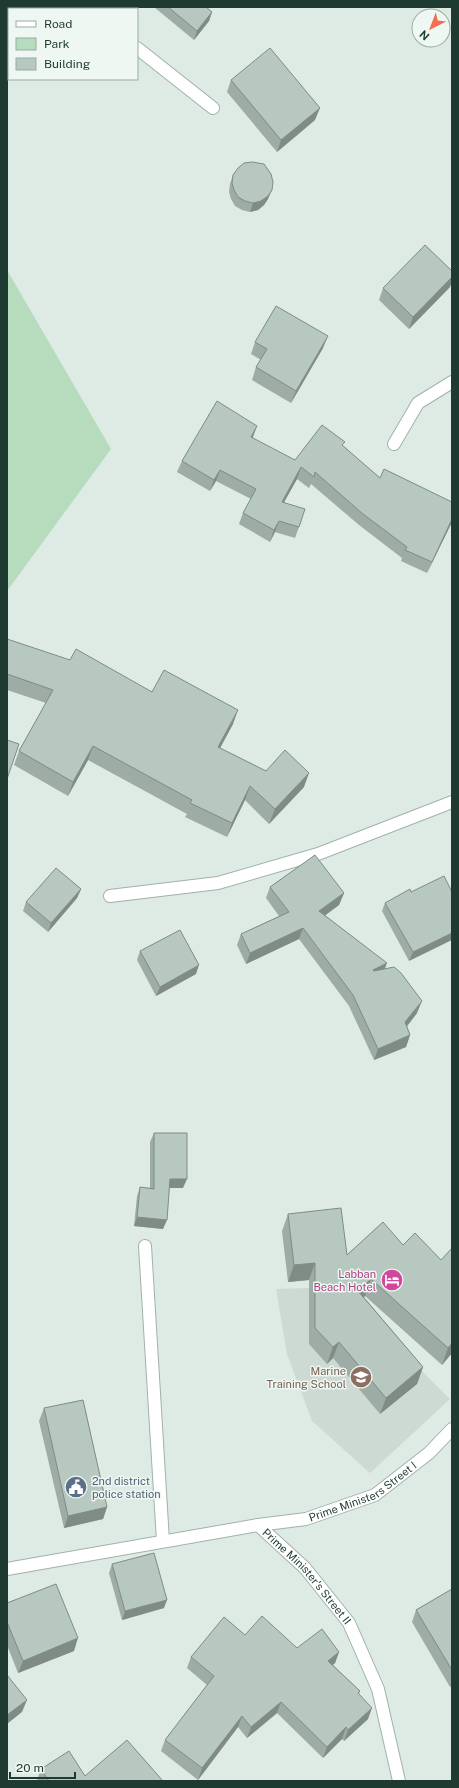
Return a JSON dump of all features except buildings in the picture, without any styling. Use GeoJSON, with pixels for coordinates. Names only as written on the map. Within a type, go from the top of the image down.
{"type":"FeatureCollection","features":[{"type":"Feature","properties":{"kind":"street"},"geometry":{"type":"LineString","coordinates":[[138,49],[213,108]]}},
{"type":"Feature","properties":{"kind":"street"},"geometry":{"type":"LineString","coordinates":[[394,444],[418,403],[452,382]]}},
{"type":"Feature","properties":{"kind":"street"},"geometry":{"type":"LineString","coordinates":[[110,896],[218,883],[318,854],[452,802]]}},
{"type":"Feature","properties":{"kind":"street"},"geometry":{"type":"LineString","coordinates":[[145,1246],[163,1541]]}},
{"type":"Feature","properties":{"kind":"street","name":"Prime Ministers Street I"},"geometry":{"type":"LineString","coordinates":[[258,1525],[306,1519],[375,1495],[428,1453],[452,1429]]}},
{"type":"Feature","properties":{"kind":"street","name":"Prime Minister's Street II"},"geometry":{"type":"LineString","coordinates":[[7,1569],[258,1525],[305,1568],[349,1623],[378,1689],[399,1781]]}},
{"type":"Feature","properties":{"kind":"shaded area","name":"Marine Training School"},"geometry":{"type":"Polygon","coordinates":[[[338,1287],[450,1399],[370,1473],[312,1421],[287,1354],[276,1289],[338,1287]]]}},
{"type":"Feature","properties":{"kind":"green space"},"geometry":{"type":"Polygon","coordinates":[[[7,270],[111,449],[7,591],[7,270]]]}},
{"type":"Feature","properties":{"kind":"place","name":"Labban Beach Hotel"},"geometry":{"type":"Point","coordinates":[392,1280]}},
{"type":"Feature","properties":{"kind":"place","name":"Marine Training School"},"geometry":{"type":"Point","coordinates":[361,1377]}},
{"type":"Feature","properties":{"kind":"place","name":"2nd district police station"},"geometry":{"type":"Point","coordinates":[76,1487]}}]}
